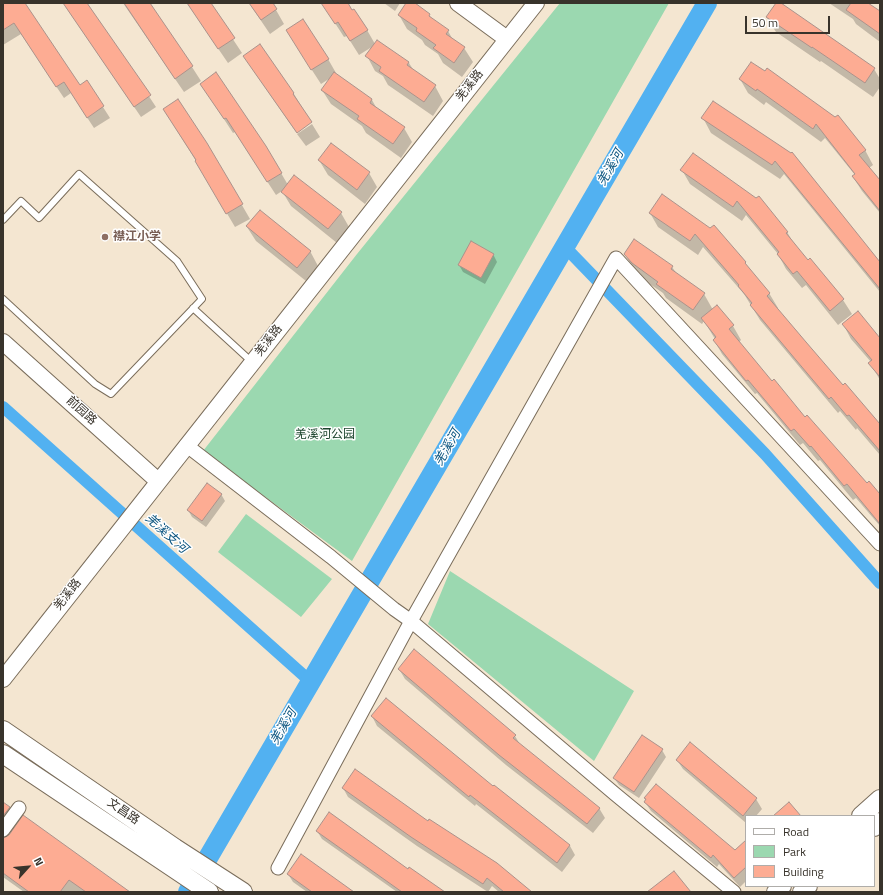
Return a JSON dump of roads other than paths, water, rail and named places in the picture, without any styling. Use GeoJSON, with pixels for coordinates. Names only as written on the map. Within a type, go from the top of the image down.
{"type":"FeatureCollection","features":[{"type":"Feature","properties":{"kind":"main road","name":"文昌路"},"geometry":{"type":"LineString","coordinates":[[3,730],[175,848],[243,892]]}},
{"type":"Feature","properties":{"kind":"main road","name":"文昌路"},"geometry":{"type":"LineString","coordinates":[[3,754],[209,892]]}},
{"type":"Feature","properties":{"kind":"main road"},"geometry":{"type":"LineString","coordinates":[[862,815],[880,799]]}},
{"type":"Feature","properties":{"kind":"street"},"geometry":{"type":"LineString","coordinates":[[458,3],[507,39]]}},
{"type":"Feature","properties":{"kind":"street","name":"羌溪路"},"geometry":{"type":"LineString","coordinates":[[3,679],[536,3]]}},
{"type":"Feature","properties":{"kind":"street"},"geometry":{"type":"LineString","coordinates":[[278,868],[411,621],[616,258],[880,544]]}},
{"type":"Feature","properties":{"kind":"street","name":"前园路"},"geometry":{"type":"LineString","coordinates":[[3,342],[155,485]]}},
{"type":"Feature","properties":{"kind":"street"},"geometry":{"type":"LineString","coordinates":[[186,445],[411,621],[609,789],[734,892]]}},
{"type":"Feature","properties":{"kind":"street"},"geometry":{"type":"LineString","coordinates":[[3,830],[19,808]]}},
{"type":"Feature","properties":{"kind":"lane"},"geometry":{"type":"LineString","coordinates":[[3,220],[21,200],[40,218],[79,174],[177,261],[202,299],[111,394],[95,384],[3,299]]}},
{"type":"Feature","properties":{"kind":"lane"},"geometry":{"type":"LineString","coordinates":[[193,308],[252,362]]}},
{"type":"Feature","properties":{"kind":"waterway","name":"羌溪河"},"geometry":{"type":"LineString","coordinates":[[188,892],[707,3]]}},
{"type":"Feature","properties":{"kind":"waterway"},"geometry":{"type":"LineString","coordinates":[[565,247],[765,454],[880,583]]}},
{"type":"Feature","properties":{"kind":"waterway","name":"羌溪支河"},"geometry":{"type":"LineString","coordinates":[[3,407],[311,682]]}},
{"type":"Feature","properties":{"kind":"place","name":"襟江小学"},"geometry":{"type":"Point","coordinates":[105,237]}},
{"type":"Feature","properties":{"kind":"park label","name":"羌溪河公园"},"geometry":{"type":"Point","coordinates":[325,435]}}]}
